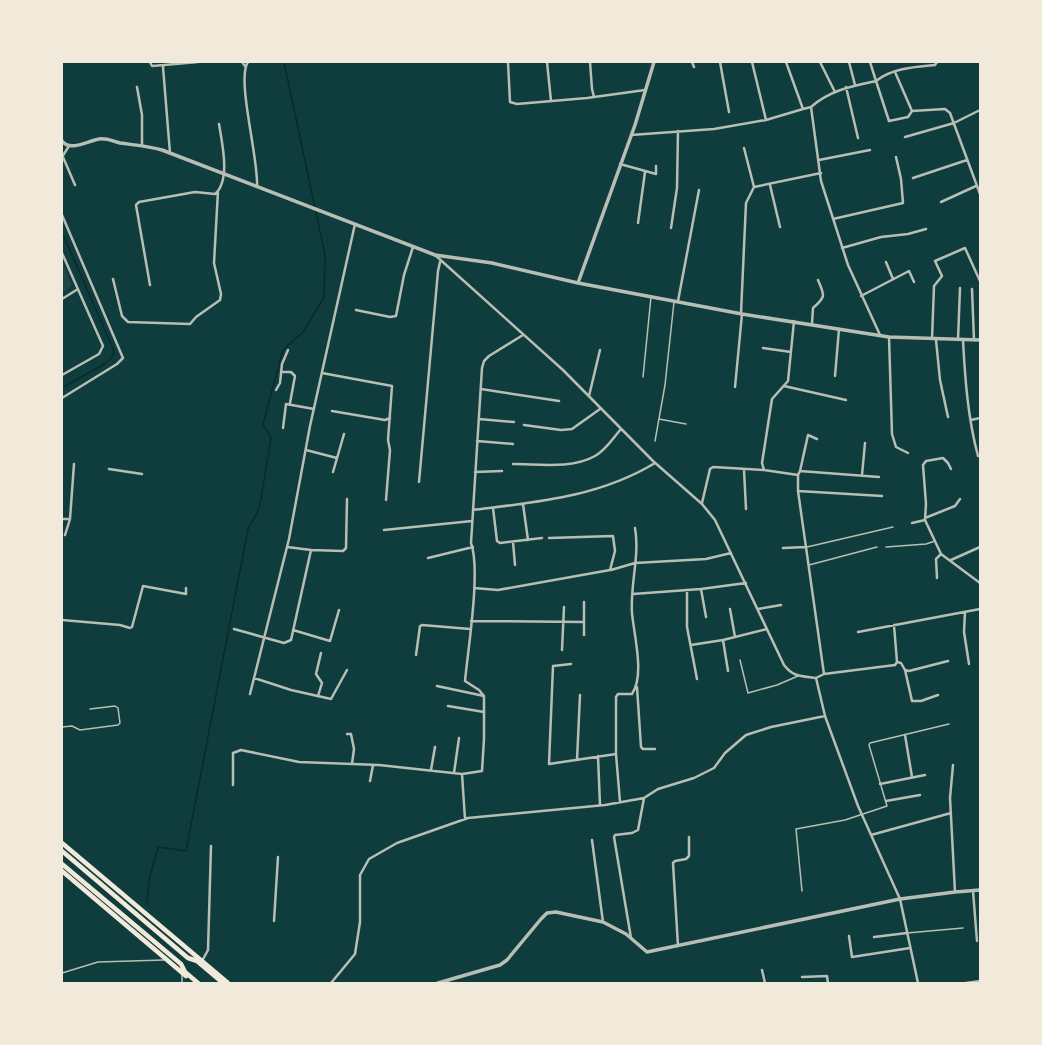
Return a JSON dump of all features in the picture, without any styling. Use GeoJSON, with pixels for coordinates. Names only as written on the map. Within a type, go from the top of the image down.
{"type":"FeatureCollection","features":[{"type":"Feature","properties":{"kind":"highway"},"geometry":{"type":"LineString","coordinates":[[62,844],[228,983]]}},
{"type":"Feature","properties":{"kind":"highway"},"geometry":{"type":"LineString","coordinates":[[62,851],[188,958],[197,961],[223,983]]}},
{"type":"Feature","properties":{"kind":"highway"},"geometry":{"type":"LineString","coordinates":[[62,864],[181,964],[185,972],[198,983]]}},
{"type":"Feature","properties":{"kind":"highway"},"geometry":{"type":"LineString","coordinates":[[62,871],[194,983]]}},
{"type":"Feature","properties":{"kind":"street"},"geometry":{"type":"LineString","coordinates":[[150,62],[152,66],[198,62]]}},
{"type":"Feature","properties":{"kind":"street"},"geometry":{"type":"LineString","coordinates":[[242,62],[245,66]]}},
{"type":"Feature","properties":{"kind":"street"},"geometry":{"type":"LineString","coordinates":[[248,62],[245,66],[244,86],[256,158],[257,187]]}},
{"type":"Feature","properties":{"kind":"street"},"geometry":{"type":"LineString","coordinates":[[508,62],[510,102],[517,104],[594,97],[645,90]]}},
{"type":"Feature","properties":{"kind":"street"},"geometry":{"type":"LineString","coordinates":[[547,62],[551,101]]}},
{"type":"Feature","properties":{"kind":"street"},"geometry":{"type":"LineString","coordinates":[[590,62],[594,97]]}},
{"type":"Feature","properties":{"kind":"street"},"geometry":{"type":"LineString","coordinates":[[578,283],[631,135],[654,62]]}},
{"type":"Feature","properties":{"kind":"street"},"geometry":{"type":"LineString","coordinates":[[692,62],[694,67]]}},
{"type":"Feature","properties":{"kind":"street"},"geometry":{"type":"LineString","coordinates":[[720,62],[729,112]]}},
{"type":"Feature","properties":{"kind":"street"},"geometry":{"type":"LineString","coordinates":[[752,62],[766,120]]}},
{"type":"Feature","properties":{"kind":"street"},"geometry":{"type":"LineString","coordinates":[[786,62],[803,109]]}},
{"type":"Feature","properties":{"kind":"street"},"geometry":{"type":"LineString","coordinates":[[820,62],[835,92]]}},
{"type":"Feature","properties":{"kind":"street"},"geometry":{"type":"LineString","coordinates":[[849,62],[855,86]]}},
{"type":"Feature","properties":{"kind":"street"},"geometry":{"type":"LineString","coordinates":[[870,62],[889,121],[908,117],[912,111]]}},
{"type":"Feature","properties":{"kind":"street"},"geometry":{"type":"LineString","coordinates":[[631,135],[714,129],[766,120],[811,107],[819,100],[846,87],[876,82],[880,78],[895,72],[935,65],[936,62]]}},
{"type":"Feature","properties":{"kind":"street"},"geometry":{"type":"LineString","coordinates":[[164,65],[170,153]]}},
{"type":"Feature","properties":{"kind":"street"},"geometry":{"type":"LineString","coordinates":[[895,72],[912,111]]}},
{"type":"Feature","properties":{"kind":"street"},"geometry":{"type":"LineString","coordinates":[[137,87],[142,115],[142,145]]}},
{"type":"Feature","properties":{"kind":"street"},"geometry":{"type":"LineString","coordinates":[[846,87],[858,138]]}},
{"type":"Feature","properties":{"kind":"street"},"geometry":{"type":"LineString","coordinates":[[811,107],[820,173],[842,248],[861,296],[880,335]]}},
{"type":"Feature","properties":{"kind":"street"},"geometry":{"type":"LineString","coordinates":[[912,111],[946,108],[950,112],[966,160],[980,194]]}},
{"type":"Feature","properties":{"kind":"street"},"geometry":{"type":"LineString","coordinates":[[905,137],[954,123],[980,110]]}},
{"type":"Feature","properties":{"kind":"street"},"geometry":{"type":"LineString","coordinates":[[113,279],[122,316],[128,322],[190,324],[196,316],[220,300],[221,294],[214,263],[218,191],[224,175],[219,124]]}},
{"type":"Feature","properties":{"kind":"street"},"geometry":{"type":"LineString","coordinates":[[671,228],[677,188],[678,131]]}},
{"type":"Feature","properties":{"kind":"street"},"geometry":{"type":"LineString","coordinates":[[75,185],[62,157],[69,146],[95,140],[110,139],[118,142],[142,145],[170,153],[435,255],[492,264],[578,283],[741,314],[890,337],[934,340],[980,340]]}},
{"type":"Feature","properties":{"kind":"street"},"geometry":{"type":"LineString","coordinates":[[62,140],[69,146]]}},
{"type":"Feature","properties":{"kind":"street"},"geometry":{"type":"LineString","coordinates":[[734,387],[741,314],[746,203],[754,187],[744,148]]}},
{"type":"Feature","properties":{"kind":"street"},"geometry":{"type":"LineString","coordinates":[[819,160],[870,150]]}},
{"type":"Feature","properties":{"kind":"street"},"geometry":{"type":"LineString","coordinates":[[833,218],[903,203],[901,179],[896,157]]}},
{"type":"Feature","properties":{"kind":"street"},"geometry":{"type":"LineString","coordinates":[[913,178],[966,160]]}},
{"type":"Feature","properties":{"kind":"street"},"geometry":{"type":"LineString","coordinates":[[620,163],[645,172],[656,174],[656,166]]}},
{"type":"Feature","properties":{"kind":"street"},"geometry":{"type":"LineString","coordinates":[[638,223],[645,172]]}},
{"type":"Feature","properties":{"kind":"street"},"geometry":{"type":"LineString","coordinates":[[754,187],[770,185],[820,173]]}},
{"type":"Feature","properties":{"kind":"street"},"geometry":{"type":"LineString","coordinates":[[770,185],[780,227]]}},
{"type":"Feature","properties":{"kind":"street"},"geometry":{"type":"LineString","coordinates":[[941,202],[976,186]]}},
{"type":"Feature","properties":{"kind":"street"},"geometry":{"type":"LineString","coordinates":[[676,301],[700,190]]}},
{"type":"Feature","properties":{"kind":"street"},"geometry":{"type":"LineString","coordinates":[[150,285],[136,205],[139,202],[194,192],[215,194],[218,191]]}},
{"type":"Feature","properties":{"kind":"street"},"geometry":{"type":"LineString","coordinates":[[62,215],[123,358],[121,361],[62,398]]}},
{"type":"Feature","properties":{"kind":"street"},"geometry":{"type":"LineString","coordinates":[[250,694],[287,547],[314,409],[356,224]]}},
{"type":"Feature","properties":{"kind":"street"},"geometry":{"type":"LineString","coordinates":[[842,248],[881,237],[908,234],[926,229]]}},
{"type":"Feature","properties":{"kind":"street"},"geometry":{"type":"LineString","coordinates":[[356,310],[390,317],[396,316],[404,275],[413,246]]}},
{"type":"Feature","properties":{"kind":"street"},"geometry":{"type":"LineString","coordinates":[[948,417],[940,380],[934,340],[934,286],[942,276],[935,261],[965,248],[980,281]]}},
{"type":"Feature","properties":{"kind":"street"},"geometry":{"type":"LineString","coordinates":[[62,253],[101,340],[103,348],[97,356],[62,376]]}},
{"type":"Feature","properties":{"kind":"street"},"geometry":{"type":"LineString","coordinates":[[435,255],[440,262],[563,370],[589,396],[600,410],[702,504],[715,520],[784,665],[790,673],[798,676],[816,678],[824,674],[895,665],[897,662]]}},
{"type":"Feature","properties":{"kind":"street"},"geometry":{"type":"LineString","coordinates":[[419,482],[436,285],[440,262]]}},
{"type":"Feature","properties":{"kind":"street"},"geometry":{"type":"LineString","coordinates":[[886,262],[893,279]]}},
{"type":"Feature","properties":{"kind":"street"},"geometry":{"type":"LineString","coordinates":[[861,296],[880,287],[883,283],[909,271],[914,282]]}},
{"type":"Feature","properties":{"kind":"street"},"geometry":{"type":"LineString","coordinates":[[812,324],[813,308],[823,299],[824,295],[818,280]]}},
{"type":"Feature","properties":{"kind":"street"},"geometry":{"type":"LineString","coordinates":[[958,340],[960,288]]}},
{"type":"Feature","properties":{"kind":"street"},"geometry":{"type":"LineString","coordinates":[[62,299],[78,289]]}},
{"type":"Feature","properties":{"kind":"street"},"geometry":{"type":"LineString","coordinates":[[972,289],[974,340]]}},
{"type":"Feature","properties":{"kind":"street"},"geometry":{"type":"LineString","coordinates":[[764,470],[762,463],[772,399],[788,381],[794,321]]}},
{"type":"Feature","properties":{"kind":"street"},"geometry":{"type":"LineString","coordinates":[[835,376],[839,329]]}},
{"type":"Feature","properties":{"kind":"street"},"geometry":{"type":"LineString","coordinates":[[233,786],[233,753],[241,750],[299,762],[373,765],[462,774],[482,771],[484,696],[479,690],[465,681],[474,588],[474,558],[471,543],[481,389],[484,361],[489,356],[523,335]]}},
{"type":"Feature","properties":{"kind":"street"},"geometry":{"type":"LineString","coordinates":[[890,337],[892,434],[896,446],[908,453]]}},
{"type":"Feature","properties":{"kind":"street"},"geometry":{"type":"LineString","coordinates":[[963,340],[971,420],[978,456]]}},
{"type":"Feature","properties":{"kind":"street"},"geometry":{"type":"LineString","coordinates":[[763,348],[791,352]]}},
{"type":"Feature","properties":{"kind":"street"},"geometry":{"type":"LineString","coordinates":[[276,390],[280,383],[282,364],[288,350]]}},
{"type":"Feature","properties":{"kind":"street"},"geometry":{"type":"LineString","coordinates":[[589,396],[600,350]]}},
{"type":"Feature","properties":{"kind":"street"},"geometry":{"type":"LineString","coordinates":[[282,372],[291,372],[295,376],[290,403],[286,404],[283,428]]}},
{"type":"Feature","properties":{"kind":"street"},"geometry":{"type":"LineString","coordinates":[[322,373],[392,386],[388,440],[390,450],[386,500]]}},
{"type":"Feature","properties":{"kind":"street"},"geometry":{"type":"LineString","coordinates":[[784,386],[846,400]]}},
{"type":"Feature","properties":{"kind":"street"},"geometry":{"type":"LineString","coordinates":[[481,389],[559,401]]}},
{"type":"Feature","properties":{"kind":"street"},"geometry":{"type":"LineString","coordinates":[[290,403],[314,409]]}},
{"type":"Feature","properties":{"kind":"street"},"geometry":{"type":"LineString","coordinates":[[524,425],[561,430],[572,429],[600,410]]}},
{"type":"Feature","properties":{"kind":"street"},"geometry":{"type":"LineString","coordinates":[[332,411],[385,420],[390,418]]}},
{"type":"Feature","properties":{"kind":"street"},"geometry":{"type":"LineString","coordinates":[[971,420],[980,418]]}},
{"type":"Feature","properties":{"kind":"street"},"geometry":{"type":"LineString","coordinates":[[479,419],[514,422]]}},
{"type":"Feature","properties":{"kind":"street"},"geometry":{"type":"LineString","coordinates":[[513,464],[578,463],[596,455],[621,429]]}},
{"type":"Feature","properties":{"kind":"street"},"geometry":{"type":"LineString","coordinates":[[333,472],[344,434]]}},
{"type":"Feature","properties":{"kind":"street"},"geometry":{"type":"LineString","coordinates":[[817,438],[808,435],[798,475],[798,491],[824,674]]}},
{"type":"Feature","properties":{"kind":"street"},"geometry":{"type":"LineString","coordinates":[[477,441],[513,444]]}},
{"type":"Feature","properties":{"kind":"street"},"geometry":{"type":"LineString","coordinates":[[862,475],[865,443]]}},
{"type":"Feature","properties":{"kind":"street"},"geometry":{"type":"LineString","coordinates":[[306,450],[337,458]]}},
{"type":"Feature","properties":{"kind":"street"},"geometry":{"type":"LineString","coordinates":[[951,469],[943,458],[926,461],[923,465],[926,504],[925,519],[941,554],[980,583]]}},
{"type":"Feature","properties":{"kind":"street"},"geometry":{"type":"LineString","coordinates":[[473,510],[523,504],[605,487],[636,474],[655,462]]}},
{"type":"Feature","properties":{"kind":"street"},"geometry":{"type":"LineString","coordinates":[[65,535],[70,519],[74,464]]}},
{"type":"Feature","properties":{"kind":"street"},"geometry":{"type":"LineString","coordinates":[[702,504],[710,470],[713,468],[764,470],[798,475]]}},
{"type":"Feature","properties":{"kind":"street"},"geometry":{"type":"LineString","coordinates":[[110,469],[142,474]]}},
{"type":"Feature","properties":{"kind":"street"},"geometry":{"type":"LineString","coordinates":[[744,470],[746,509]]}},
{"type":"Feature","properties":{"kind":"street"},"geometry":{"type":"LineString","coordinates":[[475,472],[502,471]]}},
{"type":"Feature","properties":{"kind":"street"},"geometry":{"type":"LineString","coordinates":[[800,471],[879,477]]}},
{"type":"Feature","properties":{"kind":"street"},"geometry":{"type":"LineString","coordinates":[[798,491],[882,496]]}},
{"type":"Feature","properties":{"kind":"street"},"geometry":{"type":"LineString","coordinates":[[287,547],[311,550],[343,551],[346,548],[347,499]]}},
{"type":"Feature","properties":{"kind":"street"},"geometry":{"type":"LineString","coordinates":[[912,523],[955,506],[960,499]]}},
{"type":"Feature","properties":{"kind":"street"},"geometry":{"type":"LineString","coordinates":[[523,504],[528,540]]}},
{"type":"Feature","properties":{"kind":"street"},"geometry":{"type":"LineString","coordinates":[[493,508],[497,541],[500,543],[542,538]]}},
{"type":"Feature","properties":{"kind":"street"},"geometry":{"type":"LineString","coordinates":[[62,519],[70,519]]}},
{"type":"Feature","properties":{"kind":"street"},"geometry":{"type":"LineString","coordinates":[[384,530],[472,521]]}},
{"type":"Feature","properties":{"kind":"street"},"geometry":{"type":"LineString","coordinates":[[635,528],[637,540],[632,612],[637,652],[637,687],[641,747],[643,749],[655,749]]}},
{"type":"Feature","properties":{"kind":"street"},"geometry":{"type":"LineString","coordinates":[[549,538],[613,536],[615,551],[610,570]]}},
{"type":"Feature","properties":{"kind":"street"},"geometry":{"type":"LineString","coordinates":[[513,542],[515,565]]}},
{"type":"Feature","properties":{"kind":"street"},"geometry":{"type":"LineString","coordinates":[[428,558],[472,547]]}},
{"type":"Feature","properties":{"kind":"street"},"geometry":{"type":"LineString","coordinates":[[783,548],[806,547]]}},
{"type":"Feature","properties":{"kind":"street"},"geometry":{"type":"LineString","coordinates":[[950,560],[980,547]]}},
{"type":"Feature","properties":{"kind":"street"},"geometry":{"type":"LineString","coordinates":[[234,629],[284,643],[291,640],[311,550]]}},
{"type":"Feature","properties":{"kind":"street"},"geometry":{"type":"LineString","coordinates":[[474,588],[498,590],[610,570],[635,564],[700,560],[731,553]]}},
{"type":"Feature","properties":{"kind":"street"},"geometry":{"type":"LineString","coordinates":[[938,578],[936,559],[941,554]]}},
{"type":"Feature","properties":{"kind":"street"},"geometry":{"type":"LineString","coordinates":[[633,594],[687,590],[746,583]]}},
{"type":"Feature","properties":{"kind":"street"},"geometry":{"type":"LineString","coordinates":[[62,620],[120,625],[130,628],[132,627],[143,586],[186,594],[186,588]]}},
{"type":"Feature","properties":{"kind":"street"},"geometry":{"type":"LineString","coordinates":[[701,588],[706,617]]}},
{"type":"Feature","properties":{"kind":"street"},"geometry":{"type":"LineString","coordinates":[[687,590],[687,627],[697,679]]}},
{"type":"Feature","properties":{"kind":"street"},"geometry":{"type":"LineString","coordinates":[[584,602],[584,635]]}},
{"type":"Feature","properties":{"kind":"street"},"geometry":{"type":"LineString","coordinates":[[758,609],[781,605]]}},
{"type":"Feature","properties":{"kind":"street"},"geometry":{"type":"LineString","coordinates":[[562,650],[564,607]]}},
{"type":"Feature","properties":{"kind":"street"},"geometry":{"type":"LineString","coordinates":[[730,609],[735,637]]}},
{"type":"Feature","properties":{"kind":"street"},"geometry":{"type":"LineString","coordinates":[[858,632],[980,609]]}},
{"type":"Feature","properties":{"kind":"street"},"geometry":{"type":"LineString","coordinates":[[293,630],[330,641],[339,610]]}},
{"type":"Feature","properties":{"kind":"street"},"geometry":{"type":"LineString","coordinates":[[965,612],[964,632],[969,664]]}},
{"type":"Feature","properties":{"kind":"street"},"geometry":{"type":"LineString","coordinates":[[471,621],[584,622]]}},
{"type":"Feature","properties":{"kind":"street"},"geometry":{"type":"LineString","coordinates":[[416,655],[420,626],[422,625],[470,629]]}},
{"type":"Feature","properties":{"kind":"street"},"geometry":{"type":"LineString","coordinates":[[894,625],[897,662]]}},
{"type":"Feature","properties":{"kind":"street"},"geometry":{"type":"LineString","coordinates":[[691,645],[723,640],[767,629]]}},
{"type":"Feature","properties":{"kind":"street"},"geometry":{"type":"LineString","coordinates":[[723,640],[728,671]]}},
{"type":"Feature","properties":{"kind":"street"},"geometry":{"type":"LineString","coordinates":[[318,696],[322,684],[316,674],[321,653]]}},
{"type":"Feature","properties":{"kind":"street"},"geometry":{"type":"LineString","coordinates":[[905,670],[910,671],[948,661]]}},
{"type":"Feature","properties":{"kind":"street"},"geometry":{"type":"LineString","coordinates":[[897,662],[901,663],[905,670],[912,701],[921,701],[938,694]]}},
{"type":"Feature","properties":{"kind":"street"},"geometry":{"type":"LineString","coordinates":[[571,664],[553,666],[549,764],[616,754]]}},
{"type":"Feature","properties":{"kind":"street"},"geometry":{"type":"LineString","coordinates":[[254,678],[291,690],[330,699],[347,670]]}},
{"type":"Feature","properties":{"kind":"street"},"geometry":{"type":"LineString","coordinates":[[816,678],[826,716],[862,815],[900,899],[918,983]]}},
{"type":"Feature","properties":{"kind":"street"},"geometry":{"type":"LineString","coordinates":[[437,686],[484,696]]}},
{"type":"Feature","properties":{"kind":"street"},"geometry":{"type":"LineString","coordinates":[[620,802],[616,754],[616,697],[618,694],[632,694],[637,687]]}},
{"type":"Feature","properties":{"kind":"street"},"geometry":{"type":"LineString","coordinates":[[577,760],[580,695]]}},
{"type":"Feature","properties":{"kind":"street"},"geometry":{"type":"LineString","coordinates":[[448,706],[484,712]]}},
{"type":"Feature","properties":{"kind":"street"},"geometry":{"type":"LineString","coordinates":[[331,983],[355,954],[360,922],[360,875],[369,859],[397,843],[465,819],[600,805],[644,798],[658,789],[694,778],[714,768],[725,753],[746,735],[771,727],[826,716]]}},
{"type":"Feature","properties":{"kind":"street"},"geometry":{"type":"LineString","coordinates":[[347,734],[351,734],[354,749],[352,764]]}},
{"type":"Feature","properties":{"kind":"street"},"geometry":{"type":"LineString","coordinates":[[905,735],[912,777]]}},
{"type":"Feature","properties":{"kind":"street"},"geometry":{"type":"LineString","coordinates":[[454,773],[459,738]]}},
{"type":"Feature","properties":{"kind":"street"},"geometry":{"type":"LineString","coordinates":[[431,770],[435,747]]}},
{"type":"Feature","properties":{"kind":"street"},"geometry":{"type":"LineString","coordinates":[[598,756],[600,805]]}},
{"type":"Feature","properties":{"kind":"street"},"geometry":{"type":"LineString","coordinates":[[370,781],[373,765]]}},
{"type":"Feature","properties":{"kind":"street"},"geometry":{"type":"LineString","coordinates":[[953,765],[950,798],[955,892]]}},
{"type":"Feature","properties":{"kind":"street"},"geometry":{"type":"LineString","coordinates":[[462,774],[465,819]]}},
{"type":"Feature","properties":{"kind":"street"},"geometry":{"type":"LineString","coordinates":[[880,784],[925,775]]}},
{"type":"Feature","properties":{"kind":"street"},"geometry":{"type":"LineString","coordinates":[[886,801],[920,795]]}},
{"type":"Feature","properties":{"kind":"street"},"geometry":{"type":"LineString","coordinates":[[631,938],[614,837],[615,835],[632,833],[638,830],[644,798]]}},
{"type":"Feature","properties":{"kind":"street"},"geometry":{"type":"LineString","coordinates":[[871,835],[951,813]]}},
{"type":"Feature","properties":{"kind":"street"},"geometry":{"type":"LineString","coordinates":[[678,946],[673,864],[675,861],[686,859],[689,856],[689,837]]}},
{"type":"Feature","properties":{"kind":"street"},"geometry":{"type":"LineString","coordinates":[[592,840],[603,922]]}},
{"type":"Feature","properties":{"kind":"street"},"geometry":{"type":"LineString","coordinates":[[202,961],[208,950],[211,846]]}},
{"type":"Feature","properties":{"kind":"street"},"geometry":{"type":"LineString","coordinates":[[274,921],[278,857]]}},
{"type":"Feature","properties":{"kind":"street"},"geometry":{"type":"LineString","coordinates":[[438,983],[500,965],[507,960],[547,913],[556,912],[603,922],[631,938],[647,952],[900,899],[980,890]]}},
{"type":"Feature","properties":{"kind":"street"},"geometry":{"type":"LineString","coordinates":[[973,891],[977,941]]}},
{"type":"Feature","properties":{"kind":"street"},"geometry":{"type":"LineString","coordinates":[[874,937],[907,932]]}},
{"type":"Feature","properties":{"kind":"street"},"geometry":{"type":"LineString","coordinates":[[849,936],[852,956],[910,948]]}},
{"type":"Feature","properties":{"kind":"street"},"geometry":{"type":"LineString","coordinates":[[762,970],[765,983]]}},
{"type":"Feature","properties":{"kind":"street"},"geometry":{"type":"LineString","coordinates":[[802,977],[827,976],[828,983]]}},
{"type":"Feature","properties":{"kind":"street"},"geometry":{"type":"LineString","coordinates":[[966,983],[980,981]]}},
{"type":"Feature","properties":{"kind":"lane"},"geometry":{"type":"LineString","coordinates":[[643,377],[652,296]]}},
{"type":"Feature","properties":{"kind":"lane"},"geometry":{"type":"LineString","coordinates":[[655,441],[665,385],[676,301]]}},
{"type":"Feature","properties":{"kind":"lane"},"geometry":{"type":"LineString","coordinates":[[659,419],[686,424]]}},
{"type":"Feature","properties":{"kind":"lane"},"geometry":{"type":"LineString","coordinates":[[806,547],[893,527]]}},
{"type":"Feature","properties":{"kind":"lane"},"geometry":{"type":"LineString","coordinates":[[886,547],[926,544],[935,541]]}},
{"type":"Feature","properties":{"kind":"lane"},"geometry":{"type":"LineString","coordinates":[[809,565],[877,547]]}},
{"type":"Feature","properties":{"kind":"lane"},"geometry":{"type":"LineString","coordinates":[[740,660],[748,693],[777,685],[798,676]]}},
{"type":"Feature","properties":{"kind":"lane"},"geometry":{"type":"LineString","coordinates":[[62,727],[72,726],[80,730],[118,725],[120,723],[118,708],[115,706],[90,708]]}},
{"type":"Feature","properties":{"kind":"lane"},"geometry":{"type":"LineString","coordinates":[[802,891],[796,829],[845,820],[887,806],[869,744],[871,742],[949,724]]}},
{"type":"Feature","properties":{"kind":"lane"},"geometry":{"type":"LineString","coordinates":[[907,932],[963,928]]}},
{"type":"Feature","properties":{"kind":"lane"},"geometry":{"type":"LineString","coordinates":[[62,973],[98,962],[166,960]]}},
{"type":"Feature","properties":{"kind":"lane"},"geometry":{"type":"LineString","coordinates":[[182,973],[182,983]]}},
{"type":"Feature","properties":{"kind":"shaded area"},"geometry":{"type":"Polygon","coordinates":[[[62,261],[72,285],[62,293],[62,261]]]}},
{"type":"Feature","properties":{"kind":"waterway"},"geometry":{"type":"LineString","coordinates":[[147,904],[149,880],[158,847],[186,851],[248,529],[258,511],[261,499],[271,438],[263,424],[283,350],[303,332],[324,297],[325,255],[284,62]]}},
{"type":"Feature","properties":{"kind":"waterway"},"geometry":{"type":"LineString","coordinates":[[62,232],[114,351],[112,357],[106,363],[62,388]]}}]}
